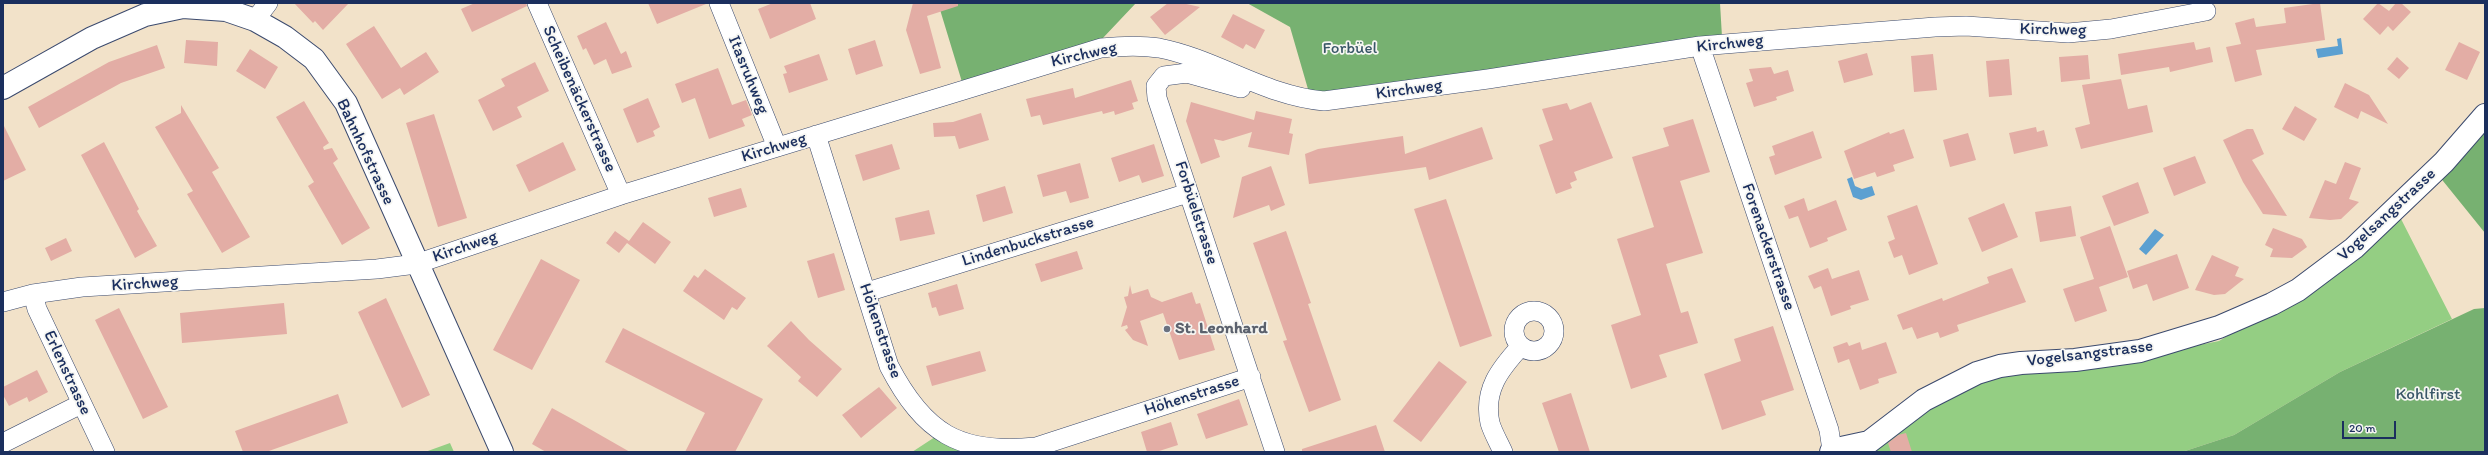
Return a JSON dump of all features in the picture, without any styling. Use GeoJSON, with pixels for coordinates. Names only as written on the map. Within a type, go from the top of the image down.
{"type":"FeatureCollection","features":[{"type":"Feature","properties":{"kind":"street","name":"Scheibenäckerstrasse"},"geometry":{"type":"LineString","coordinates":[[537,3],[621,195]]}},
{"type":"Feature","properties":{"kind":"street","name":"Itasruhweg"},"geometry":{"type":"LineString","coordinates":[[719,3],[777,147]]}},
{"type":"Feature","properties":{"kind":"street","name":"Bahnhofstrasse"},"geometry":{"type":"LineString","coordinates":[[3,88],[92,38],[145,15],[183,6],[262,12],[285,36],[314,59],[346,103],[416,264],[502,452]]}},
{"type":"Feature","properties":{"kind":"street","name":"Kirchweg"},"geometry":{"type":"LineString","coordinates":[[3,302],[32,294],[82,287],[377,269],[416,264],[621,195],[1101,48],[1134,45],[1160,48],[1199,60],[1266,87],[1306,99],[1324,101],[1700,46],[1935,26],[1966,26],[2068,33],[2111,29],[2206,11]]}},
{"type":"Feature","properties":{"kind":"street","name":"Forenackerstrasse"},"geometry":{"type":"LineString","coordinates":[[1700,46],[1829,430],[1831,451]]}},
{"type":"Feature","properties":{"kind":"street","name":"Forbüelstrasse"},"geometry":{"type":"LineString","coordinates":[[1266,87],[1251,90],[1187,73],[1164,76],[1159,80],[1156,86],[1158,98],[1188,193],[1275,452]]}},
{"type":"Feature","properties":{"kind":"street","name":"Vogelsangstrasse"},"geometry":{"type":"LineString","coordinates":[[1831,451],[1868,442],[1924,400],[1977,373],[2000,366],[2021,363],[2075,360],[2140,351],[2220,327],[2272,304],[2298,290],[2354,248],[2444,162],[2485,115]]}},
{"type":"Feature","properties":{"kind":"street","name":"Höhenstrasse"},"geometry":{"type":"LineString","coordinates":[[816,135],[867,292],[889,366],[904,394],[923,419],[948,436],[981,447],[1011,450],[1036,447],[1251,377]]}},
{"type":"Feature","properties":{"kind":"street","name":"Lindenbuckstrasse"},"geometry":{"type":"LineString","coordinates":[[867,292],[1188,193]]}},
{"type":"Feature","properties":{"kind":"street","name":"Erlenstrasse"},"geometry":{"type":"LineString","coordinates":[[32,294],[37,309],[105,452]]}},
{"type":"Feature","properties":{"kind":"street"},"geometry":{"type":"LineString","coordinates":[[1503,452],[1490,423],[1490,398],[1494,378],[1521,346]]}},
{"type":"Feature","properties":{"kind":"street"},"geometry":{"type":"LineString","coordinates":[[3,443],[81,404]]}},
{"type":"Feature","properties":{"kind":"green space"},"geometry":{"type":"Polygon","coordinates":[[[938,3],[1136,3],[1102,39],[962,82],[938,3]]]}},
{"type":"Feature","properties":{"kind":"green space","name":"Forbüel"},"geometry":{"type":"Polygon","coordinates":[[[1247,3],[1720,3],[1722,37],[1310,96],[1290,27],[1247,3]]]}},
{"type":"Feature","properties":{"kind":"green space"},"geometry":{"type":"Polygon","coordinates":[[[2485,129],[2485,233],[2439,176],[2485,129]]]}},
{"type":"Feature","properties":{"kind":"green space"},"geometry":{"type":"Polygon","coordinates":[[[2399,215],[2452,319],[2340,372],[2234,435],[2182,452],[1863,452],[1932,401],[1996,374],[2099,365],[2219,341],[2329,276],[2399,215]]]}},
{"type":"Feature","properties":{"kind":"green space","name":"Kohlfirst"},"geometry":{"type":"Polygon","coordinates":[[[2485,308],[2485,452],[2182,452],[2234,435],[2340,372],[2474,309],[2485,308]]]}},
{"type":"Feature","properties":{"kind":"green space"},"geometry":{"type":"Polygon","coordinates":[[[935,437],[971,452],[912,452],[935,437]]]}},
{"type":"Feature","properties":{"kind":"green space"},"geometry":{"type":"Polygon","coordinates":[[[450,443],[454,452],[425,452],[450,443]]]}},
{"type":"Feature","properties":{"kind":"water"},"geometry":{"type":"Polygon","coordinates":[[[2341,38],[2343,54],[2318,58],[2316,49],[2338,46],[2337,39],[2341,38]]]}},
{"type":"Feature","properties":{"kind":"water"},"geometry":{"type":"Polygon","coordinates":[[[1852,177],[1855,186],[1862,189],[1872,186],[1875,195],[1861,200],[1853,197],[1847,179],[1852,177]]]}},
{"type":"Feature","properties":{"kind":"water"},"geometry":{"type":"Polygon","coordinates":[[[2155,229],[2164,235],[2146,255],[2139,249],[2155,229]]]}},
{"type":"Feature","properties":{"kind":"building"},"geometry":{"type":"Polygon","coordinates":[[[294,3],[349,3],[323,30],[315,21],[313,23],[294,3]]]}},
{"type":"Feature","properties":{"kind":"building"},"geometry":{"type":"Polygon","coordinates":[[[475,3],[526,3],[527,6],[472,32],[461,9],[475,3]]]}},
{"type":"Feature","properties":{"kind":"building"},"geometry":{"type":"Polygon","coordinates":[[[648,3],[706,3],[706,4],[657,24],[648,3]]]}},
{"type":"Feature","properties":{"kind":"building"},"geometry":{"type":"Polygon","coordinates":[[[773,3],[810,3],[816,19],[770,39],[758,9],[773,3]]]}},
{"type":"Feature","properties":{"kind":"building"},"geometry":{"type":"Polygon","coordinates":[[[913,3],[958,3],[958,6],[927,16],[941,68],[920,74],[906,30],[913,3]]]}},
{"type":"Feature","properties":{"kind":"building"},"geometry":{"type":"Polygon","coordinates":[[[1168,3],[1182,3],[1200,7],[1165,35],[1150,17],[1168,3]]]}},
{"type":"Feature","properties":{"kind":"building"},"geometry":{"type":"Polygon","coordinates":[[[2320,3],[2325,40],[2256,50],[2262,75],[2235,82],[2226,47],[2241,44],[2235,23],[2254,18],[2256,27],[2286,23],[2284,8],[2320,3]]]}},
{"type":"Feature","properties":{"kind":"building"},"geometry":{"type":"Polygon","coordinates":[[[2378,3],[2389,11],[2396,3],[2401,3],[2411,12],[2393,31],[2388,26],[2380,35],[2363,19],[2378,3]]]}},
{"type":"Feature","properties":{"kind":"building"},"geometry":{"type":"Polygon","coordinates":[[[1233,14],[1265,30],[1255,49],[1246,44],[1243,49],[1221,37],[1233,14]]]}},
{"type":"Feature","properties":{"kind":"building"},"geometry":{"type":"Polygon","coordinates":[[[606,22],[621,54],[626,51],[632,67],[612,74],[606,59],[594,65],[586,48],[583,50],[577,36],[606,22]]]}},
{"type":"Feature","properties":{"kind":"building"},"geometry":{"type":"Polygon","coordinates":[[[374,26],[401,68],[426,52],[439,72],[404,95],[400,88],[382,99],[346,44],[374,26]]]}},
{"type":"Feature","properties":{"kind":"building"},"geometry":{"type":"Polygon","coordinates":[[[186,40],[218,42],[217,66],[184,63],[186,40]]]}},
{"type":"Feature","properties":{"kind":"building"},"geometry":{"type":"Polygon","coordinates":[[[875,40],[883,66],[856,75],[848,49],[875,40]]]}},
{"type":"Feature","properties":{"kind":"building"},"geometry":{"type":"Polygon","coordinates":[[[2194,42],[2196,50],[2210,47],[2213,62],[2170,72],[2169,67],[2121,75],[2118,54],[2194,42]]]}},
{"type":"Feature","properties":{"kind":"building"},"geometry":{"type":"Polygon","coordinates":[[[2459,42],[2480,52],[2467,80],[2445,70],[2459,42]]]}},
{"type":"Feature","properties":{"kind":"building"},"geometry":{"type":"Polygon","coordinates":[[[157,45],[165,68],[121,83],[39,128],[28,107],[109,62],[157,45]]]}},
{"type":"Feature","properties":{"kind":"building"},"geometry":{"type":"Polygon","coordinates":[[[250,49],[278,67],[265,89],[236,71],[250,49]]]}},
{"type":"Feature","properties":{"kind":"building"},"geometry":{"type":"Polygon","coordinates":[[[1867,53],[1873,75],[1844,83],[1838,61],[1867,53]]]}},
{"type":"Feature","properties":{"kind":"building"},"geometry":{"type":"Polygon","coordinates":[[[819,54],[828,80],[789,93],[783,74],[787,73],[784,66],[819,54]]]}},
{"type":"Feature","properties":{"kind":"building"},"geometry":{"type":"Polygon","coordinates":[[[1933,54],[1937,90],[1914,92],[1911,56],[1933,54]]]}},
{"type":"Feature","properties":{"kind":"building"},"geometry":{"type":"Polygon","coordinates":[[[2088,55],[2090,79],[2061,82],[2059,57],[2088,55]]]}},
{"type":"Feature","properties":{"kind":"building"},"geometry":{"type":"Polygon","coordinates":[[[2397,57],[2409,68],[2399,79],[2387,69],[2397,57]]]}},
{"type":"Feature","properties":{"kind":"building"},"geometry":{"type":"Polygon","coordinates":[[[2009,59],[2012,95],[1989,97],[1986,61],[2009,59]]]}},
{"type":"Feature","properties":{"kind":"building"},"geometry":{"type":"Polygon","coordinates":[[[535,62],[549,91],[517,107],[522,117],[493,131],[478,100],[505,86],[501,79],[535,62]]]}},
{"type":"Feature","properties":{"kind":"building"},"geometry":{"type":"Polygon","coordinates":[[[1771,67],[1774,74],[1788,70],[1794,91],[1776,97],[1777,100],[1754,107],[1746,83],[1753,81],[1749,69],[1771,67]]]}},
{"type":"Feature","properties":{"kind":"building"},"geometry":{"type":"Polygon","coordinates":[[[718,68],[732,105],[746,100],[752,115],[742,119],[745,126],[709,139],[695,98],[682,103],[675,84],[718,68]]]}},
{"type":"Feature","properties":{"kind":"building"},"geometry":{"type":"Polygon","coordinates":[[[2121,79],[2128,109],[2147,105],[2153,132],[2081,149],[2075,128],[2090,124],[2082,85],[2121,79]]]}},
{"type":"Feature","properties":{"kind":"building"},"geometry":{"type":"Polygon","coordinates":[[[1131,80],[1138,101],[1132,103],[1134,109],[1115,115],[1114,111],[1103,114],[1102,111],[1043,125],[1040,115],[1031,117],[1026,99],[1073,88],[1075,98],[1131,80]]]}},
{"type":"Feature","properties":{"kind":"building"},"geometry":{"type":"Polygon","coordinates":[[[2345,83],[2369,95],[2388,124],[2361,111],[2358,119],[2334,107],[2345,83]]]}},
{"type":"Feature","properties":{"kind":"building"},"geometry":{"type":"Polygon","coordinates":[[[648,98],[660,127],[653,131],[655,136],[637,143],[623,109],[648,98]]]}},
{"type":"Feature","properties":{"kind":"building"},"geometry":{"type":"Polygon","coordinates":[[[304,101],[329,143],[323,147],[324,150],[332,148],[338,159],[333,163],[370,228],[342,245],[308,186],[314,182],[276,117],[304,101]]]}},
{"type":"Feature","properties":{"kind":"building"},"geometry":{"type":"Polygon","coordinates":[[[1191,102],[1254,120],[1256,111],[1292,119],[1289,133],[1293,134],[1289,155],[1248,147],[1252,132],[1223,141],[1214,139],[1220,157],[1201,164],[1186,121],[1191,102]]]}},
{"type":"Feature","properties":{"kind":"building"},"geometry":{"type":"Polygon","coordinates":[[[1591,102],[1613,158],[1574,172],[1577,180],[1570,183],[1572,188],[1556,194],[1539,145],[1553,140],[1542,109],[1567,103],[1570,110],[1591,102]]]}},
{"type":"Feature","properties":{"kind":"building"},"geometry":{"type":"Polygon","coordinates":[[[181,105],[219,168],[212,172],[250,237],[222,253],[187,194],[193,191],[155,127],[181,113],[181,105]]]}},
{"type":"Feature","properties":{"kind":"building"},"geometry":{"type":"Polygon","coordinates":[[[2295,106],[2317,119],[2304,141],[2282,129],[2295,106]]]}},
{"type":"Feature","properties":{"kind":"building"},"geometry":{"type":"Polygon","coordinates":[[[981,113],[989,140],[959,149],[955,136],[934,137],[933,123],[953,122],[981,113]]]}},
{"type":"Feature","properties":{"kind":"building"},"geometry":{"type":"Polygon","coordinates":[[[434,114],[467,218],[438,227],[406,123],[434,114]]]}},
{"type":"Feature","properties":{"kind":"building"},"geometry":{"type":"Polygon","coordinates":[[[1693,119],[1710,172],[1680,181],[1703,253],[1666,264],[1681,313],[1688,311],[1698,343],[1659,355],[1667,377],[1631,389],[1611,325],[1641,315],[1617,239],[1654,227],[1632,157],[1669,146],[1663,128],[1693,119]]]}},
{"type":"Feature","properties":{"kind":"building"},"geometry":{"type":"Polygon","coordinates":[[[3,124],[26,170],[3,181],[3,124]]]}},
{"type":"Feature","properties":{"kind":"building"},"geometry":{"type":"Polygon","coordinates":[[[1482,127],[1493,159],[1429,180],[1426,167],[1309,184],[1305,154],[1318,149],[1403,136],[1405,154],[1482,127]]]}},
{"type":"Feature","properties":{"kind":"building"},"geometry":{"type":"Polygon","coordinates":[[[2036,127],[2037,132],[2044,130],[2048,146],[2014,154],[2009,133],[2036,127]]]}},
{"type":"Feature","properties":{"kind":"building"},"geometry":{"type":"Polygon","coordinates":[[[1904,129],[1914,158],[1893,165],[1895,171],[1877,177],[1875,172],[1854,179],[1844,151],[1889,132],[1890,134],[1904,129]]]}},
{"type":"Feature","properties":{"kind":"building"},"geometry":{"type":"Polygon","coordinates":[[[2247,129],[2253,129],[2264,154],[2252,160],[2287,216],[2263,214],[2243,182],[2223,140],[2247,129]]]}},
{"type":"Feature","properties":{"kind":"building"},"geometry":{"type":"Polygon","coordinates":[[[1813,131],[1822,158],[1775,175],[1769,157],[1775,155],[1772,146],[1813,131]]]}},
{"type":"Feature","properties":{"kind":"building"},"geometry":{"type":"Polygon","coordinates":[[[1968,133],[1976,160],[1950,167],[1943,140],[1968,133]]]}},
{"type":"Feature","properties":{"kind":"building"},"geometry":{"type":"Polygon","coordinates":[[[104,142],[139,209],[137,211],[157,246],[135,258],[81,155],[104,142]]]}},
{"type":"Feature","properties":{"kind":"building"},"geometry":{"type":"Polygon","coordinates":[[[563,142],[576,170],[529,192],[516,165],[563,142]]]}},
{"type":"Feature","properties":{"kind":"building"},"geometry":{"type":"Polygon","coordinates":[[[892,144],[900,169],[863,181],[855,155],[892,144]]]}},
{"type":"Feature","properties":{"kind":"building"},"geometry":{"type":"Polygon","coordinates":[[[1154,144],[1164,176],[1142,183],[1139,175],[1119,182],[1111,158],[1154,144]]]}},
{"type":"Feature","properties":{"kind":"building"},"geometry":{"type":"Polygon","coordinates":[[[2195,156],[2206,183],[2174,196],[2163,168],[2195,156]]]}},
{"type":"Feature","properties":{"kind":"building"},"geometry":{"type":"Polygon","coordinates":[[[2345,162],[2361,168],[2349,199],[2359,202],[2341,219],[2330,220],[2309,218],[2325,180],[2336,184],[2345,162]]]}},
{"type":"Feature","properties":{"kind":"building"},"geometry":{"type":"Polygon","coordinates":[[[1080,163],[1089,198],[1070,203],[1066,191],[1043,197],[1037,175],[1080,163]]]}},
{"type":"Feature","properties":{"kind":"building"},"geometry":{"type":"Polygon","coordinates":[[[1271,166],[1285,205],[1271,211],[1269,205],[1233,218],[1242,177],[1271,166]]]}},
{"type":"Feature","properties":{"kind":"building"},"geometry":{"type":"Polygon","coordinates":[[[2138,182],[2149,213],[2114,226],[2102,196],[2138,182]]]}},
{"type":"Feature","properties":{"kind":"building"},"geometry":{"type":"Polygon","coordinates":[[[1005,186],[1013,213],[983,222],[976,195],[1005,186]]]}},
{"type":"Feature","properties":{"kind":"building"},"geometry":{"type":"Polygon","coordinates":[[[741,188],[747,207],[714,217],[708,198],[741,188]]]}},
{"type":"Feature","properties":{"kind":"building"},"geometry":{"type":"Polygon","coordinates":[[[1804,198],[1808,211],[1836,200],[1847,230],[1827,238],[1828,241],[1810,248],[1798,216],[1789,219],[1784,206],[1804,198]]]}},
{"type":"Feature","properties":{"kind":"building"},"geometry":{"type":"Polygon","coordinates":[[[1446,199],[1492,336],[1460,347],[1414,209],[1446,199]]]}},
{"type":"Feature","properties":{"kind":"building"},"geometry":{"type":"Polygon","coordinates":[[[2004,203],[2018,237],[1982,252],[1968,218],[2004,203]]]}},
{"type":"Feature","properties":{"kind":"building"},"geometry":{"type":"Polygon","coordinates":[[[1917,205],[1938,264],[1909,275],[1902,255],[1894,258],[1888,242],[1895,239],[1887,216],[1917,205]]]}},
{"type":"Feature","properties":{"kind":"building"},"geometry":{"type":"Polygon","coordinates":[[[2071,206],[2076,236],[2040,242],[2035,212],[2071,206]]]}},
{"type":"Feature","properties":{"kind":"building"},"geometry":{"type":"Polygon","coordinates":[[[929,210],[935,234],[900,241],[895,218],[929,210]]]}},
{"type":"Feature","properties":{"kind":"building"},"geometry":{"type":"Polygon","coordinates":[[[643,222],[671,242],[655,264],[627,243],[619,253],[606,243],[615,231],[629,241],[643,222]]]}},
{"type":"Feature","properties":{"kind":"building"},"geometry":{"type":"Polygon","coordinates":[[[2110,226],[2128,277],[2099,287],[2107,311],[2075,322],[2063,289],[2094,279],[2080,237],[2110,226]]]}},
{"type":"Feature","properties":{"kind":"building"},"geometry":{"type":"Polygon","coordinates":[[[2273,228],[2302,239],[2307,247],[2292,258],[2270,257],[2273,249],[2265,245],[2273,228]]]}},
{"type":"Feature","properties":{"kind":"building"},"geometry":{"type":"Polygon","coordinates":[[[1286,231],[1311,303],[1308,304],[1341,400],[1309,412],[1283,341],[1287,340],[1253,243],[1286,231]]]}},
{"type":"Feature","properties":{"kind":"building"},"geometry":{"type":"Polygon","coordinates":[[[66,238],[72,251],[51,261],[45,248],[66,238]]]}},
{"type":"Feature","properties":{"kind":"building"},"geometry":{"type":"Polygon","coordinates":[[[1077,251],[1083,269],[1041,282],[1035,264],[1077,251]]]}},
{"type":"Feature","properties":{"kind":"building"},"geometry":{"type":"Polygon","coordinates":[[[834,253],[845,290],[818,298],[807,261],[834,253]]]}},
{"type":"Feature","properties":{"kind":"building"},"geometry":{"type":"Polygon","coordinates":[[[2177,254],[2189,288],[2153,301],[2147,284],[2133,289],[2127,271],[2177,254]]]}},
{"type":"Feature","properties":{"kind":"building"},"geometry":{"type":"Polygon","coordinates":[[[2212,255],[2239,267],[2235,276],[2244,279],[2225,294],[2214,295],[2195,290],[2212,255]]]}},
{"type":"Feature","properties":{"kind":"building"},"geometry":{"type":"Polygon","coordinates":[[[541,259],[580,280],[532,370],[493,350],[541,259]]]}},
{"type":"Feature","properties":{"kind":"building"},"geometry":{"type":"Polygon","coordinates":[[[1828,268],[1832,279],[1859,270],[1869,300],[1850,306],[1851,309],[1831,316],[1821,286],[1814,289],[1808,276],[1828,268]]]}},
{"type":"Feature","properties":{"kind":"building"},"geometry":{"type":"Polygon","coordinates":[[[2012,268],[2026,302],[1957,325],[1959,331],[1940,338],[1938,332],[1917,339],[1912,327],[1903,330],[1897,315],[1942,298],[1943,301],[1989,283],[1987,277],[2012,268]]]}},
{"type":"Feature","properties":{"kind":"building"},"geometry":{"type":"Polygon","coordinates":[[[705,269],[746,298],[737,310],[732,307],[724,320],[683,291],[694,275],[698,278],[705,269]]]}},
{"type":"Feature","properties":{"kind":"building"},"geometry":{"type":"Polygon","coordinates":[[[957,284],[964,309],[939,316],[936,307],[932,308],[928,293],[957,284]]]}},
{"type":"Feature","properties":{"kind":"building","name":"St. Leonhard"},"geometry":{"type":"Polygon","coordinates":[[[1130,285],[1132,294],[1148,289],[1151,297],[1162,302],[1192,292],[1196,304],[1200,303],[1215,350],[1179,360],[1163,313],[1140,321],[1148,346],[1133,340],[1125,330],[1128,328],[1127,325],[1121,327],[1127,307],[1124,297],[1128,296],[1130,285]]]}},
{"type":"Feature","properties":{"kind":"building"},"geometry":{"type":"Polygon","coordinates":[[[386,298],[430,395],[402,408],[358,312],[386,298]]]}},
{"type":"Feature","properties":{"kind":"building"},"geometry":{"type":"Polygon","coordinates":[[[284,303],[287,334],[182,343],[180,313],[284,303]]]}},
{"type":"Feature","properties":{"kind":"building"},"geometry":{"type":"Polygon","coordinates":[[[119,308],[168,407],[143,419],[95,320],[119,308]]]}},
{"type":"Feature","properties":{"kind":"building"},"geometry":{"type":"Polygon","coordinates":[[[791,321],[809,340],[842,369],[817,397],[798,381],[801,377],[767,346],[791,321]]]}},
{"type":"Feature","properties":{"kind":"building"},"geometry":{"type":"Polygon","coordinates":[[[1773,326],[1794,390],[1761,401],[1766,415],[1722,430],[1704,374],[1741,361],[1734,339],[1773,326]]]}},
{"type":"Feature","properties":{"kind":"building"},"geometry":{"type":"Polygon","coordinates":[[[623,328],[763,399],[735,452],[685,452],[705,413],[605,362],[623,328]]]}},
{"type":"Feature","properties":{"kind":"building"},"geometry":{"type":"Polygon","coordinates":[[[1847,342],[1849,346],[1860,342],[1862,350],[1886,342],[1897,373],[1878,379],[1879,383],[1860,390],[1849,359],[1838,363],[1833,347],[1847,342]]]}},
{"type":"Feature","properties":{"kind":"building"},"geometry":{"type":"Polygon","coordinates":[[[980,351],[986,371],[932,386],[926,366],[980,351]]]}},
{"type":"Feature","properties":{"kind":"building"},"geometry":{"type":"Polygon","coordinates":[[[1439,361],[1467,382],[1421,442],[1393,421],[1439,361]]]}},
{"type":"Feature","properties":{"kind":"building"},"geometry":{"type":"Polygon","coordinates":[[[37,370],[48,392],[29,402],[27,397],[9,406],[3,395],[3,387],[37,370]]]}},
{"type":"Feature","properties":{"kind":"building"},"geometry":{"type":"Polygon","coordinates":[[[879,387],[897,408],[861,438],[842,415],[879,387]]]}},
{"type":"Feature","properties":{"kind":"building"},"geometry":{"type":"Polygon","coordinates":[[[1571,393],[1590,452],[1559,452],[1542,403],[1571,393]]]}},
{"type":"Feature","properties":{"kind":"building"},"geometry":{"type":"Polygon","coordinates":[[[338,394],[348,423],[266,452],[243,452],[235,431],[338,394]]]}},
{"type":"Feature","properties":{"kind":"building"},"geometry":{"type":"Polygon","coordinates":[[[1239,399],[1248,425],[1206,439],[1197,414],[1239,399]]]}},
{"type":"Feature","properties":{"kind":"building"},"geometry":{"type":"Polygon","coordinates":[[[552,408],[630,452],[546,452],[532,444],[552,408]]]}},
{"type":"Feature","properties":{"kind":"building"},"geometry":{"type":"Polygon","coordinates":[[[1171,422],[1178,445],[1156,452],[1147,452],[1141,432],[1171,422]]]}},
{"type":"Feature","properties":{"kind":"building"},"geometry":{"type":"Polygon","coordinates":[[[1376,425],[1385,452],[1302,452],[1302,449],[1376,425]]]}},
{"type":"Feature","properties":{"kind":"building"},"geometry":{"type":"Polygon","coordinates":[[[1906,433],[1912,452],[1891,452],[1888,443],[1898,435],[1906,433]]]}},
{"type":"Feature","properties":{"kind":"place","name":"St. Leonhard"},"geometry":{"type":"Point","coordinates":[1167,329]}}]}
